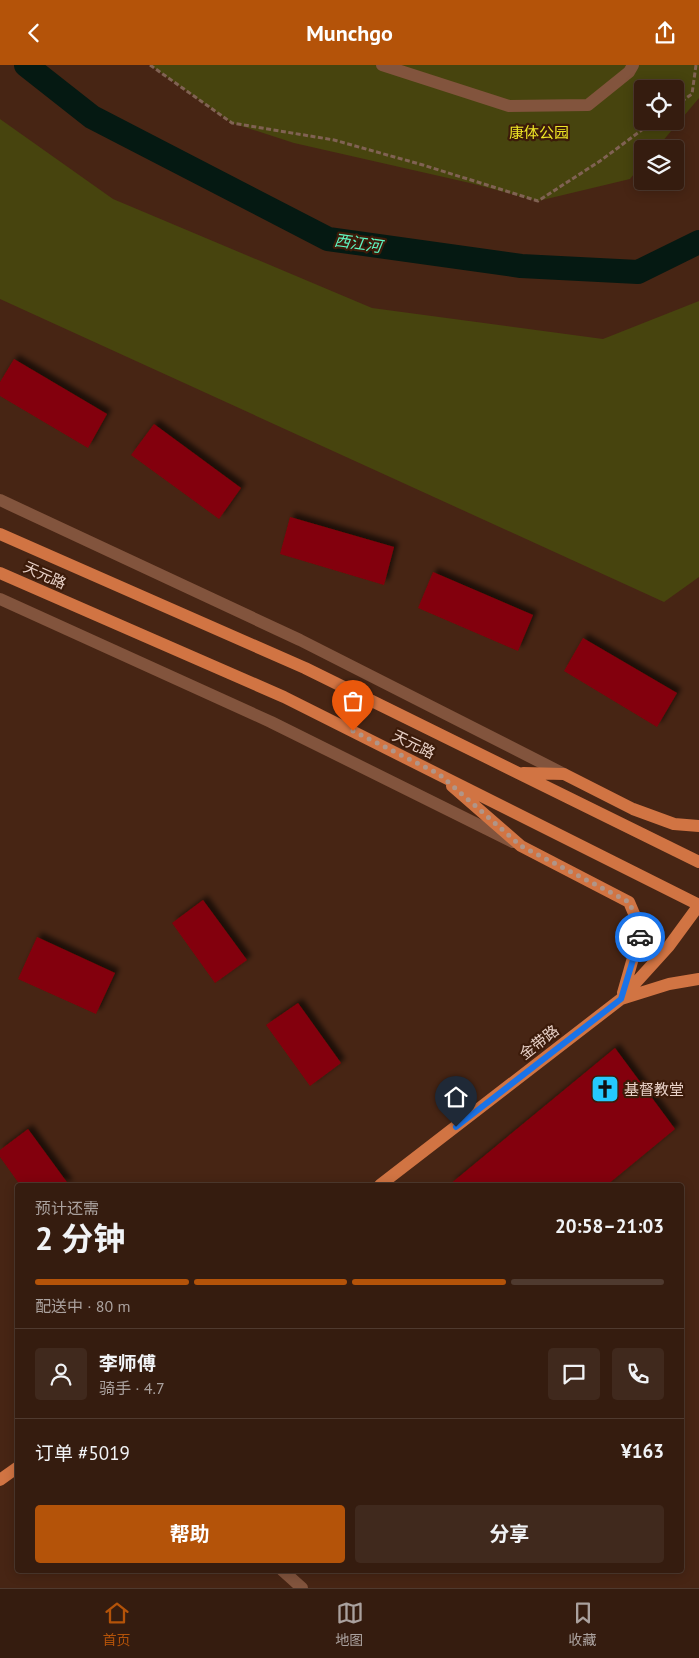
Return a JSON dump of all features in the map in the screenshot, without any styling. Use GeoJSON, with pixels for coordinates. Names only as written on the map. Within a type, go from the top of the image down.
{"type":"FeatureCollection","features":[{"type":"Feature","properties":{"kind":"main road","name":"天元路"},"geometry":{"type":"LineString","coordinates":[[0,534],[305,668],[699,861]]}},
{"type":"Feature","properties":{"kind":"main road","name":"天元路"},"geometry":{"type":"LineString","coordinates":[[0,573],[284,697],[699,905]]}},
{"type":"Feature","properties":{"kind":"main road"},"geometry":{"type":"LineString","coordinates":[[517,772],[564,774],[633,809],[674,824],[699,827]]}},
{"type":"Feature","properties":{"kind":"main road"},"geometry":{"type":"LineString","coordinates":[[439,774],[521,846],[629,902],[641,930],[621,999]]}},
{"type":"Feature","properties":{"kind":"main road","name":"金带路"},"geometry":{"type":"LineString","coordinates":[[383,1183],[621,999],[669,946],[699,905]]}},
{"type":"Feature","properties":{"kind":"main road"},"geometry":{"type":"LineString","coordinates":[[621,999],[669,984],[699,979]]}},
{"type":"Feature","properties":{"kind":"main road"},"geometry":{"type":"LineString","coordinates":[[0,1481],[15,1469]]}},
{"type":"Feature","properties":{"kind":"street"},"geometry":{"type":"LineString","coordinates":[[382,65],[509,106],[588,105],[629,72],[633,65]]}},
{"type":"Feature","properties":{"kind":"street"},"geometry":{"type":"LineString","coordinates":[[0,500],[300,640],[564,774]]}},
{"type":"Feature","properties":{"kind":"street"},"geometry":{"type":"LineString","coordinates":[[0,599],[271,722],[521,846]]}},
{"type":"Feature","properties":{"kind":"street"},"geometry":{"type":"LineString","coordinates":[[285,1573],[302,1588]]}},
{"type":"Feature","properties":{"kind":"path"},"geometry":{"type":"LineString","coordinates":[[150,65],[232,123],[334,141],[423,165],[538,201],[600,161],[642,130]]}},
{"type":"Feature","properties":{"kind":"path"},"geometry":{"type":"LineString","coordinates":[[684,100],[692,94],[696,65]]}},
{"type":"Feature","properties":{"kind":"green space","name":"康体公园"},"geometry":{"type":"Polygon","coordinates":[[[150,65],[699,65],[699,98],[684,116],[684,80],[634,80],[634,130],[672,130],[664,140],[634,140],[634,174],[630,179],[538,201],[470,183],[294,143],[232,123],[150,65]]]}},
{"type":"Feature","properties":{"kind":"green space"},"geometry":{"type":"Polygon","coordinates":[[[0,119],[113,199],[372,308],[603,339],[699,301],[699,577],[664,602],[0,299],[0,119]]]}},
{"type":"Feature","properties":{"kind":"building"},"geometry":{"type":"Polygon","coordinates":[[[14,359],[107,414],[88,448],[0,396],[0,382],[14,359]]]}},
{"type":"Feature","properties":{"kind":"building"},"geometry":{"type":"Polygon","coordinates":[[[154,424],[241,488],[219,519],[131,455],[154,424]]]}},
{"type":"Feature","properties":{"kind":"building"},"geometry":{"type":"Polygon","coordinates":[[[290,517],[394,547],[384,585],[280,554],[290,517]]]}},
{"type":"Feature","properties":{"kind":"building"},"geometry":{"type":"Polygon","coordinates":[[[433,572],[533,615],[518,651],[418,608],[433,572]]]}},
{"type":"Feature","properties":{"kind":"building"},"geometry":{"type":"Polygon","coordinates":[[[583,638],[677,693],[657,727],[564,671],[583,638]]]}},
{"type":"Feature","properties":{"kind":"building"},"geometry":{"type":"Polygon","coordinates":[[[203,900],[247,960],[215,983],[172,923],[203,900]]]}},
{"type":"Feature","properties":{"kind":"building"},"geometry":{"type":"Polygon","coordinates":[[[37,937],[115,973],[96,1014],[18,979],[37,937]]]}},
{"type":"Feature","properties":{"kind":"building"},"geometry":{"type":"Polygon","coordinates":[[[298,1003],[341,1063],[310,1086],[266,1025],[298,1003]]]}},
{"type":"Feature","properties":{"kind":"building","name":"基督教堂"},"geometry":{"type":"Polygon","coordinates":[[[615,1048],[675,1129],[609,1183],[451,1183],[615,1048]]]}},
{"type":"Feature","properties":{"kind":"building"},"geometry":{"type":"Polygon","coordinates":[[[28,1129],[68,1183],[19,1183],[0,1157],[0,1150],[28,1129]]]}},
{"type":"Feature","properties":{"kind":"waterway","name":"西江河"},"geometry":{"type":"LineString","coordinates":[[26,65],[92,117],[328,239],[521,266],[638,272],[699,242]]}},
{"type":"Feature","properties":{"kind":"way so far"},"geometry":{"type":"LineString","coordinates":[[353,731],[439,774],[521,846],[629,902],[641,930],[640,937]]}},
{"type":"Feature","properties":{"kind":"place","name":"基督教堂"},"geometry":{"type":"Point","coordinates":[605,1089]}},
{"type":"Feature","properties":{"kind":"route"},"geometry":{"type":"LineString","coordinates":[[456,1127],[621,999],[640,937]]}}]}
